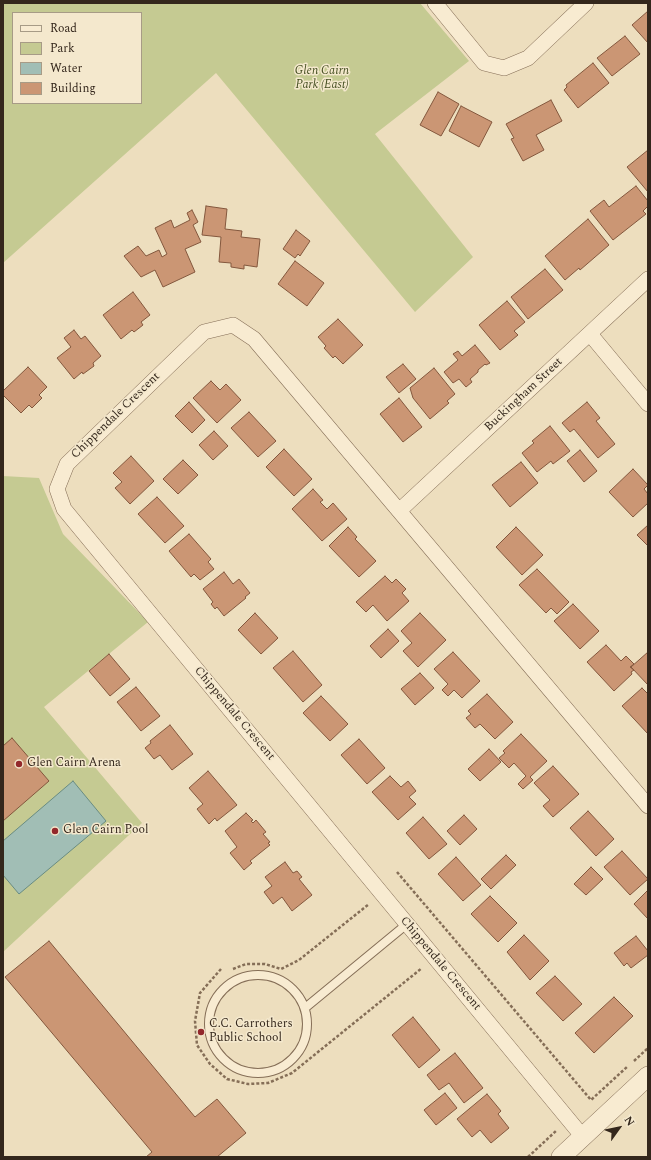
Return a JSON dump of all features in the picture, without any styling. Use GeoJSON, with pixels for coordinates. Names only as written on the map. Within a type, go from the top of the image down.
{"type":"FeatureCollection","features":[{"type":"Feature","properties":{"kind":"street"},"geometry":{"type":"LineString","coordinates":[[436,3],[484,62],[504,68],[528,58],[586,3]]}},
{"type":"Feature","properties":{"kind":"street","name":"Buckingham Street"},"geometry":{"type":"LineString","coordinates":[[399,511],[648,279]]}},
{"type":"Feature","properties":{"kind":"street","name":"Chippendale Crescent"},"geometry":{"type":"LineString","coordinates":[[583,1137],[64,510],[57,489],[67,464],[204,332],[233,325],[254,339],[648,806]]}},
{"type":"Feature","properties":{"kind":"street"},"geometry":{"type":"LineString","coordinates":[[590,334],[648,404]]}},
{"type":"Feature","properties":{"kind":"street"},"geometry":{"type":"LineString","coordinates":[[561,1157],[648,1076]]}},
{"type":"Feature","properties":{"kind":"lane"},"geometry":{"type":"LineString","coordinates":[[305,1008],[407,924]]}},
{"type":"Feature","properties":{"kind":"lane"},"geometry":{"type":"LineString","coordinates":[[263,974],[282,980],[296,991],[305,1008],[308,1025],[302,1047],[292,1060],[276,1070],[254,1073],[237,1069],[224,1060],[213,1045],[208,1029],[210,1012],[214,1001],[224,987],[232,981],[248,975],[263,974]]}},
{"type":"Feature","properties":{"kind":"path"},"geometry":{"type":"LineString","coordinates":[[397,872],[591,1100],[648,1048]]}},
{"type":"Feature","properties":{"kind":"path"},"geometry":{"type":"LineString","coordinates":[[234,969],[246,964],[265,964],[281,969],[299,960],[374,900]]}},
{"type":"Feature","properties":{"kind":"path"},"geometry":{"type":"LineString","coordinates":[[221,969],[200,993],[195,1021],[197,1045],[210,1064],[227,1079],[248,1084],[268,1083],[292,1073],[435,958]]}},
{"type":"Feature","properties":{"kind":"path"},"geometry":{"type":"LineString","coordinates":[[528,1157],[563,1125]]}},
{"type":"Feature","properties":{"kind":"green space","name":"Glen Cairn Park (East)"},"geometry":{"type":"Polygon","coordinates":[[[3,3],[420,3],[469,61],[375,134],[473,257],[415,312],[216,73],[3,263],[3,3]]]}},
{"type":"Feature","properties":{"kind":"green space"},"geometry":{"type":"Polygon","coordinates":[[[3,476],[39,478],[63,534],[148,622],[44,707],[142,823],[3,952],[3,476]]]}},
{"type":"Feature","properties":{"kind":"water","name":"Glen Cairn Pool"},"geometry":{"type":"Polygon","coordinates":[[[73,781],[106,821],[19,894],[3,875],[3,841],[73,781]]]}},
{"type":"Feature","properties":{"kind":"building"},"geometry":{"type":"Polygon","coordinates":[[[648,11],[648,43],[632,25],[648,11]]]}},
{"type":"Feature","properties":{"kind":"building"},"geometry":{"type":"Polygon","coordinates":[[[625,36],[640,54],[612,76],[597,58],[625,36]]]}},
{"type":"Feature","properties":{"kind":"building"},"geometry":{"type":"Polygon","coordinates":[[[593,63],[609,83],[578,108],[564,90],[567,87],[566,85],[593,63]]]}},
{"type":"Feature","properties":{"kind":"building"},"geometry":{"type":"Polygon","coordinates":[[[438,92],[459,104],[441,136],[420,125],[438,92]]]}},
{"type":"Feature","properties":{"kind":"building"},"geometry":{"type":"Polygon","coordinates":[[[551,100],[562,121],[536,135],[544,150],[523,161],[511,139],[514,138],[506,124],[551,100]]]}},
{"type":"Feature","properties":{"kind":"building"},"geometry":{"type":"Polygon","coordinates":[[[461,106],[492,122],[479,147],[449,131],[461,106]]]}},
{"type":"Feature","properties":{"kind":"building"},"geometry":{"type":"Polygon","coordinates":[[[648,150],[648,192],[627,167],[648,150]]]}},
{"type":"Feature","properties":{"kind":"building"},"geometry":{"type":"Polygon","coordinates":[[[636,186],[648,201],[648,206],[643,211],[646,214],[613,240],[590,211],[604,200],[609,207],[636,186]]]}},
{"type":"Feature","properties":{"kind":"building"},"geometry":{"type":"Polygon","coordinates":[[[206,206],[227,209],[225,229],[242,231],[241,237],[260,239],[257,267],[244,265],[244,269],[231,267],[231,263],[219,262],[221,237],[202,235],[206,206]]]}},
{"type":"Feature","properties":{"kind":"building"},"geometry":{"type":"Polygon","coordinates":[[[192,210],[198,222],[193,225],[201,242],[185,249],[195,272],[163,287],[155,270],[141,277],[124,256],[138,246],[146,256],[159,250],[162,257],[167,254],[155,228],[171,220],[174,228],[190,220],[187,213],[192,210]]]}},
{"type":"Feature","properties":{"kind":"building"},"geometry":{"type":"Polygon","coordinates":[[[588,219],[609,245],[580,270],[579,268],[565,280],[545,256],[588,219]]]}},
{"type":"Feature","properties":{"kind":"building"},"geometry":{"type":"Polygon","coordinates":[[[296,230],[310,241],[300,256],[298,254],[295,258],[283,249],[296,230]]]}},
{"type":"Feature","properties":{"kind":"building"},"geometry":{"type":"Polygon","coordinates":[[[295,261],[324,283],[307,306],[278,284],[295,261]]]}},
{"type":"Feature","properties":{"kind":"building"},"geometry":{"type":"Polygon","coordinates":[[[545,269],[563,290],[528,319],[511,297],[545,269]]]}},
{"type":"Feature","properties":{"kind":"building"},"geometry":{"type":"Polygon","coordinates":[[[133,292],[150,315],[141,322],[143,325],[134,332],[132,330],[121,339],[103,315],[133,292]]]}},
{"type":"Feature","properties":{"kind":"building"},"geometry":{"type":"Polygon","coordinates":[[[507,301],[525,322],[514,331],[518,335],[500,350],[479,325],[507,301]]]}},
{"type":"Feature","properties":{"kind":"building"},"geometry":{"type":"Polygon","coordinates":[[[338,319],[363,345],[343,364],[335,356],[333,358],[324,348],[326,346],[318,337],[338,319]]]}},
{"type":"Feature","properties":{"kind":"building"},"geometry":{"type":"Polygon","coordinates":[[[74,330],[81,339],[85,336],[101,356],[93,363],[94,366],[83,374],[82,372],[74,379],[57,358],[71,347],[64,338],[74,330]]]}},
{"type":"Feature","properties":{"kind":"building"},"geometry":{"type":"Polygon","coordinates":[[[475,345],[490,363],[485,364],[478,370],[478,372],[470,379],[472,382],[466,387],[459,379],[453,383],[444,372],[458,360],[453,354],[458,351],[462,356],[475,345]]]}},
{"type":"Feature","properties":{"kind":"building"},"geometry":{"type":"Polygon","coordinates":[[[403,364],[416,379],[399,393],[386,377],[403,364]]]}},
{"type":"Feature","properties":{"kind":"building"},"geometry":{"type":"Polygon","coordinates":[[[28,367],[47,387],[39,395],[42,398],[32,408],[29,405],[21,413],[3,395],[3,391],[28,367]]]}},
{"type":"Feature","properties":{"kind":"building"},"geometry":{"type":"Polygon","coordinates":[[[434,368],[455,394],[447,401],[449,403],[430,419],[413,398],[410,388],[434,368]]]}},
{"type":"Feature","properties":{"kind":"building"},"geometry":{"type":"Polygon","coordinates":[[[211,381],[220,390],[226,384],[241,400],[217,423],[193,398],[211,381]]]}},
{"type":"Feature","properties":{"kind":"building"},"geometry":{"type":"Polygon","coordinates":[[[399,398],[422,427],[403,442],[380,414],[399,398]]]}},
{"type":"Feature","properties":{"kind":"building"},"geometry":{"type":"Polygon","coordinates":[[[189,402],[205,420],[192,433],[175,416],[189,402]]]}},
{"type":"Feature","properties":{"kind":"building"},"geometry":{"type":"Polygon","coordinates":[[[587,402],[600,418],[596,421],[615,444],[598,458],[574,429],[570,432],[562,423],[587,402]]]}},
{"type":"Feature","properties":{"kind":"building"},"geometry":{"type":"Polygon","coordinates":[[[249,412],[276,441],[258,457],[231,428],[249,412]]]}},
{"type":"Feature","properties":{"kind":"building"},"geometry":{"type":"Polygon","coordinates":[[[550,426],[570,451],[553,464],[551,461],[537,472],[522,453],[534,443],[532,441],[550,426]]]}},
{"type":"Feature","properties":{"kind":"building"},"geometry":{"type":"Polygon","coordinates":[[[214,431],[228,446],[213,460],[199,445],[214,431]]]}},
{"type":"Feature","properties":{"kind":"building"},"geometry":{"type":"Polygon","coordinates":[[[284,449],[312,479],[294,496],[266,467],[284,449]]]}},
{"type":"Feature","properties":{"kind":"building"},"geometry":{"type":"Polygon","coordinates":[[[580,450],[597,471],[584,482],[567,461],[580,450]]]}},
{"type":"Feature","properties":{"kind":"building"},"geometry":{"type":"Polygon","coordinates":[[[131,456],[154,481],[130,504],[115,488],[122,482],[113,473],[131,456]]]}},
{"type":"Feature","properties":{"kind":"building"},"geometry":{"type":"Polygon","coordinates":[[[183,460],[198,475],[178,494],[163,479],[183,460]]]}},
{"type":"Feature","properties":{"kind":"building"},"geometry":{"type":"Polygon","coordinates":[[[521,462],[538,483],[510,507],[492,485],[521,462]]]}},
{"type":"Feature","properties":{"kind":"building"},"geometry":{"type":"Polygon","coordinates":[[[633,469],[648,485],[644,489],[648,494],[648,503],[633,517],[609,492],[633,469]]]}},
{"type":"Feature","properties":{"kind":"building"},"geometry":{"type":"Polygon","coordinates":[[[313,489],[323,500],[320,502],[327,509],[333,503],[347,519],[322,541],[292,509],[313,489]]]}},
{"type":"Feature","properties":{"kind":"building"},"geometry":{"type":"Polygon","coordinates":[[[157,497],[184,526],[165,543],[138,514],[157,497]]]}},
{"type":"Feature","properties":{"kind":"building"},"geometry":{"type":"Polygon","coordinates":[[[648,525],[648,546],[637,535],[648,525]]]}},
{"type":"Feature","properties":{"kind":"building"},"geometry":{"type":"Polygon","coordinates":[[[348,527],[357,537],[355,539],[376,561],[359,577],[329,546],[348,527]]]}},
{"type":"Feature","properties":{"kind":"building"},"geometry":{"type":"Polygon","coordinates":[[[516,527],[543,555],[522,575],[496,547],[516,527]]]}},
{"type":"Feature","properties":{"kind":"building"},"geometry":{"type":"Polygon","coordinates":[[[189,534],[211,559],[208,562],[214,569],[200,580],[194,574],[191,577],[169,551],[189,534]]]}},
{"type":"Feature","properties":{"kind":"building"},"geometry":{"type":"Polygon","coordinates":[[[537,569],[569,602],[557,614],[551,608],[546,613],[519,585],[537,569]]]}},
{"type":"Feature","properties":{"kind":"building"},"geometry":{"type":"Polygon","coordinates":[[[224,572],[233,584],[239,579],[250,593],[224,616],[217,607],[215,609],[211,604],[213,602],[203,589],[224,572]]]}},
{"type":"Feature","properties":{"kind":"building"},"geometry":{"type":"Polygon","coordinates":[[[385,576],[392,583],[396,579],[406,589],[402,593],[409,601],[387,621],[373,605],[366,612],[356,602],[385,576]]]}},
{"type":"Feature","properties":{"kind":"building"},"geometry":{"type":"Polygon","coordinates":[[[573,604],[599,631],[580,649],[554,621],[573,604]]]}},
{"type":"Feature","properties":{"kind":"building"},"geometry":{"type":"Polygon","coordinates":[[[255,613],[278,638],[261,654],[238,630],[255,613]]]}},
{"type":"Feature","properties":{"kind":"building"},"geometry":{"type":"Polygon","coordinates":[[[420,613],[446,640],[418,667],[403,651],[412,643],[401,631],[420,613]]]}},
{"type":"Feature","properties":{"kind":"building"},"geometry":{"type":"Polygon","coordinates":[[[388,629],[399,641],[381,658],[370,646],[388,629]]]}},
{"type":"Feature","properties":{"kind":"building"},"geometry":{"type":"Polygon","coordinates":[[[606,645],[621,661],[626,656],[634,664],[630,667],[634,670],[631,672],[632,674],[614,691],[587,662],[606,645]]]}},
{"type":"Feature","properties":{"kind":"building"},"geometry":{"type":"Polygon","coordinates":[[[293,651],[322,685],[303,702],[273,668],[293,651]]]}},
{"type":"Feature","properties":{"kind":"building"},"geometry":{"type":"Polygon","coordinates":[[[453,652],[480,681],[462,698],[454,690],[448,696],[442,690],[448,684],[434,669],[453,652]]]}},
{"type":"Feature","properties":{"kind":"building"},"geometry":{"type":"Polygon","coordinates":[[[648,652],[648,685],[631,667],[648,652]]]}},
{"type":"Feature","properties":{"kind":"building"},"geometry":{"type":"Polygon","coordinates":[[[109,654],[130,679],[110,696],[89,671],[109,654]]]}},
{"type":"Feature","properties":{"kind":"building"},"geometry":{"type":"Polygon","coordinates":[[[420,673],[434,688],[415,705],[401,689],[420,673]]]}},
{"type":"Feature","properties":{"kind":"building"},"geometry":{"type":"Polygon","coordinates":[[[136,687],[160,716],[141,731],[117,702],[136,687]]]}},
{"type":"Feature","properties":{"kind":"building"},"geometry":{"type":"Polygon","coordinates":[[[642,688],[648,694],[648,734],[622,706],[642,688]]]}},
{"type":"Feature","properties":{"kind":"building"},"geometry":{"type":"Polygon","coordinates":[[[487,694],[513,722],[495,739],[480,724],[475,728],[466,718],[471,714],[468,711],[487,694]]]}},
{"type":"Feature","properties":{"kind":"building"},"geometry":{"type":"Polygon","coordinates":[[[321,696],[348,724],[330,741],[303,713],[321,696]]]}},
{"type":"Feature","properties":{"kind":"building"},"geometry":{"type":"Polygon","coordinates":[[[170,725],[193,754],[172,770],[160,755],[154,759],[145,748],[151,743],[150,741],[170,725]]]}},
{"type":"Feature","properties":{"kind":"building"},"geometry":{"type":"Polygon","coordinates":[[[521,734],[547,761],[530,777],[533,780],[523,789],[518,784],[526,776],[514,763],[509,768],[499,758],[505,753],[503,751],[521,734]]]}},
{"type":"Feature","properties":{"kind":"building","name":"Glen Cairn Arena"},"geometry":{"type":"Polygon","coordinates":[[[12,738],[49,781],[3,821],[3,746],[12,738]]]}},
{"type":"Feature","properties":{"kind":"building"},"geometry":{"type":"Polygon","coordinates":[[[359,739],[385,768],[367,784],[341,755],[359,739]]]}},
{"type":"Feature","properties":{"kind":"building"},"geometry":{"type":"Polygon","coordinates":[[[489,749],[501,762],[480,781],[468,769],[489,749]]]}},
{"type":"Feature","properties":{"kind":"building"},"geometry":{"type":"Polygon","coordinates":[[[553,766],[579,794],[553,817],[543,806],[550,800],[534,783],[553,766]]]}},
{"type":"Feature","properties":{"kind":"building"},"geometry":{"type":"Polygon","coordinates":[[[208,771],[237,805],[217,821],[215,818],[209,824],[197,809],[203,804],[189,788],[208,771]]]}},
{"type":"Feature","properties":{"kind":"building"},"geometry":{"type":"Polygon","coordinates":[[[390,776],[401,787],[408,781],[416,791],[409,797],[416,804],[398,820],[372,792],[390,776]]]}},
{"type":"Feature","properties":{"kind":"building"},"geometry":{"type":"Polygon","coordinates":[[[588,811],[614,839],[596,856],[570,828],[588,811]]]}},
{"type":"Feature","properties":{"kind":"building"},"geometry":{"type":"Polygon","coordinates":[[[246,813],[253,820],[251,821],[253,823],[256,820],[266,832],[263,834],[270,842],[268,843],[270,845],[250,861],[252,863],[244,870],[230,853],[237,847],[225,831],[246,813]]]}},
{"type":"Feature","properties":{"kind":"building"},"geometry":{"type":"Polygon","coordinates":[[[464,815],[477,829],[460,845],[447,831],[464,815]]]}},
{"type":"Feature","properties":{"kind":"building"},"geometry":{"type":"Polygon","coordinates":[[[423,817],[447,844],[429,859],[406,833],[423,817]]]}},
{"type":"Feature","properties":{"kind":"building"},"geometry":{"type":"Polygon","coordinates":[[[622,851],[648,879],[630,895],[604,867],[622,851]]]}},
{"type":"Feature","properties":{"kind":"building"},"geometry":{"type":"Polygon","coordinates":[[[506,855],[516,865],[491,889],[481,879],[506,855]]]}},
{"type":"Feature","properties":{"kind":"building"},"geometry":{"type":"Polygon","coordinates":[[[456,857],[481,885],[463,901],[438,874],[456,857]]]}},
{"type":"Feature","properties":{"kind":"building"},"geometry":{"type":"Polygon","coordinates":[[[285,862],[293,873],[297,871],[302,877],[299,879],[312,895],[292,911],[282,897],[273,904],[264,892],[272,886],[265,877],[285,862]]]}},
{"type":"Feature","properties":{"kind":"building"},"geometry":{"type":"Polygon","coordinates":[[[591,867],[603,879],[586,895],[574,884],[591,867]]]}},
{"type":"Feature","properties":{"kind":"building"},"geometry":{"type":"Polygon","coordinates":[[[648,890],[648,919],[634,904],[648,890]]]}},
{"type":"Feature","properties":{"kind":"building"},"geometry":{"type":"Polygon","coordinates":[[[490,896],[517,923],[498,942],[471,914],[490,896]]]}},
{"type":"Feature","properties":{"kind":"building"},"geometry":{"type":"Polygon","coordinates":[[[524,935],[549,961],[530,980],[507,952],[524,935]]]}},
{"type":"Feature","properties":{"kind":"building"},"geometry":{"type":"Polygon","coordinates":[[[636,936],[648,951],[648,955],[631,968],[627,963],[624,966],[614,953],[636,936]]]}},
{"type":"Feature","properties":{"kind":"building"},"geometry":{"type":"Polygon","coordinates":[[[49,941],[195,1117],[217,1099],[246,1133],[217,1157],[146,1157],[152,1152],[5,977],[49,941]]]}},
{"type":"Feature","properties":{"kind":"building"},"geometry":{"type":"Polygon","coordinates":[[[555,976],[582,1004],[563,1021],[536,993],[555,976]]]}},
{"type":"Feature","properties":{"kind":"building"},"geometry":{"type":"Polygon","coordinates":[[[614,997],[633,1016],[594,1053],[575,1033],[614,997]]]}},
{"type":"Feature","properties":{"kind":"building"},"geometry":{"type":"Polygon","coordinates":[[[413,1017],[440,1050],[419,1068],[392,1035],[413,1017]]]}},
{"type":"Feature","properties":{"kind":"building"},"geometry":{"type":"Polygon","coordinates":[[[455,1053],[483,1088],[464,1103],[449,1083],[439,1090],[427,1075],[455,1053]]]}},
{"type":"Feature","properties":{"kind":"building"},"geometry":{"type":"Polygon","coordinates":[[[445,1093],[457,1108],[436,1125],[424,1110],[445,1093]]]}},
{"type":"Feature","properties":{"kind":"building"},"geometry":{"type":"Polygon","coordinates":[[[487,1094],[501,1111],[498,1114],[509,1128],[491,1143],[480,1130],[472,1137],[457,1119],[487,1094]]]}},
{"type":"Feature","properties":{"kind":"place","name":"Glen Cairn Arena"},"geometry":{"type":"Point","coordinates":[19,764]}},
{"type":"Feature","properties":{"kind":"place","name":"Glen Cairn Pool"},"geometry":{"type":"Point","coordinates":[55,831]}},
{"type":"Feature","properties":{"kind":"place","name":"C.C. Carrothers Public School"},"geometry":{"type":"Point","coordinates":[201,1032]}}]}
